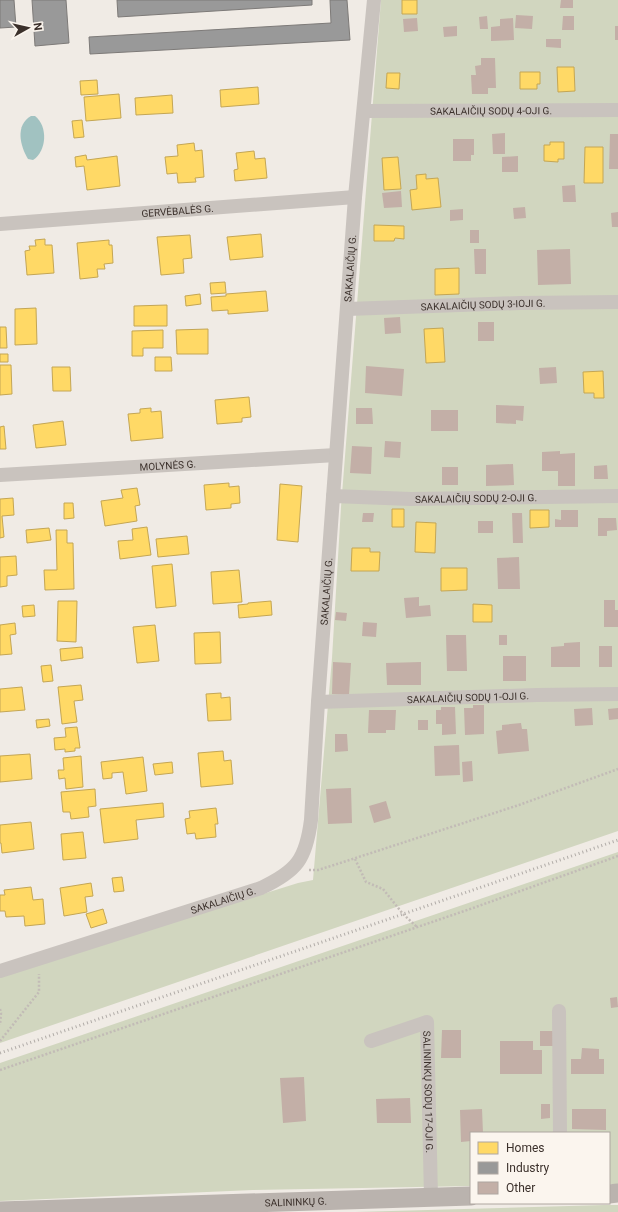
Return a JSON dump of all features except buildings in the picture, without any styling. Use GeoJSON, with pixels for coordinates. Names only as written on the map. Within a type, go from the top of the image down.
{"type":"FeatureCollection","features":[{"type":"Feature","properties":{"kind":"main road","name":"SALININKŲ G."},"geometry":{"type":"LineString","coordinates":[[0,1211],[470,1196]]}},
{"type":"Feature","properties":{"kind":"street","name":"SAKALAIČIŲ G."},"geometry":{"type":"LineString","coordinates":[[0,972],[39,958],[262,888],[280,879],[296,865],[302,857],[309,837],[311,820],[318,702],[355,197],[374,0]]}},
{"type":"Feature","properties":{"kind":"street","name":"SAKALAIČIŲ SODŲ 4-OJI G."},"geometry":{"type":"LineString","coordinates":[[364,111],[618,110]]}},
{"type":"Feature","properties":{"kind":"street","name":"GERVĖBALĖS G."},"geometry":{"type":"LineString","coordinates":[[0,224],[355,197]]}},
{"type":"Feature","properties":{"kind":"street","name":"SAKALAIČIŲ SODŲ 3-IOJI G."},"geometry":{"type":"LineString","coordinates":[[347,309],[520,303],[618,302]]}},
{"type":"Feature","properties":{"kind":"street","name":"MOLYNĖS G."},"geometry":{"type":"LineString","coordinates":[[0,475],[336,455]]}},
{"type":"Feature","properties":{"kind":"street","name":"SAKALAIČIŲ SODŲ 2-OJI G."},"geometry":{"type":"LineString","coordinates":[[333,496],[411,499],[618,496]]}},
{"type":"Feature","properties":{"kind":"street","name":"SAKALAIČIŲ SODŲ 1-OJI G."},"geometry":{"type":"LineString","coordinates":[[318,702],[530,695],[618,694]]}},
{"type":"Feature","properties":{"kind":"street"},"geometry":{"type":"LineString","coordinates":[[559,1011],[560,1132]]}},
{"type":"Feature","properties":{"kind":"street","name":"SALININKŲ SODŲ 17-OJI G."},"geometry":{"type":"LineString","coordinates":[[371,1041],[427,1022],[431,1197]]}},
{"type":"Feature","properties":{"kind":"path"},"geometry":{"type":"LineString","coordinates":[[296,865],[302,870],[318,870],[355,859],[519,805],[618,769]]}},
{"type":"Feature","properties":{"kind":"path"},"geometry":{"type":"LineString","coordinates":[[0,1070],[417,927],[618,856]]}},
{"type":"Feature","properties":{"kind":"path"},"geometry":{"type":"LineString","coordinates":[[355,859],[366,882],[383,889],[403,914],[417,927]]}},
{"type":"Feature","properties":{"kind":"path"},"geometry":{"type":"LineString","coordinates":[[0,1041],[39,992],[39,958]]}},
{"type":"Feature","properties":{"kind":"path"},"geometry":{"type":"LineString","coordinates":[[0,1009],[0,1025]]}},
{"type":"Feature","properties":{"kind":"green space"},"geometry":{"type":"Polygon","coordinates":[[[381,0],[618,0],[618,831],[0,1043],[0,976],[298,883],[313,880],[332,658],[341,507],[381,0]]]}},
{"type":"Feature","properties":{"kind":"green space"},"geometry":{"type":"Polygon","coordinates":[[[618,852],[618,1184],[610,1184],[610,1132],[470,1132],[470,1186],[253,1190],[0,1201],[0,1063],[618,852]]]}},
{"type":"Feature","properties":{"kind":"green space"},"geometry":{"type":"Polygon","coordinates":[[[618,1205],[618,1212],[355,1212],[618,1205]]]}},
{"type":"Feature","properties":{"kind":"water"},"geometry":{"type":"Polygon","coordinates":[[[31,116],[35,116],[39,120],[44,132],[41,151],[33,160],[28,159],[25,154],[20,136],[23,125],[31,116]]]}},
{"type":"Feature","properties":{"kind":"railway"},"geometry":{"type":"LineString","coordinates":[[0,1053],[618,840]]}}]}
